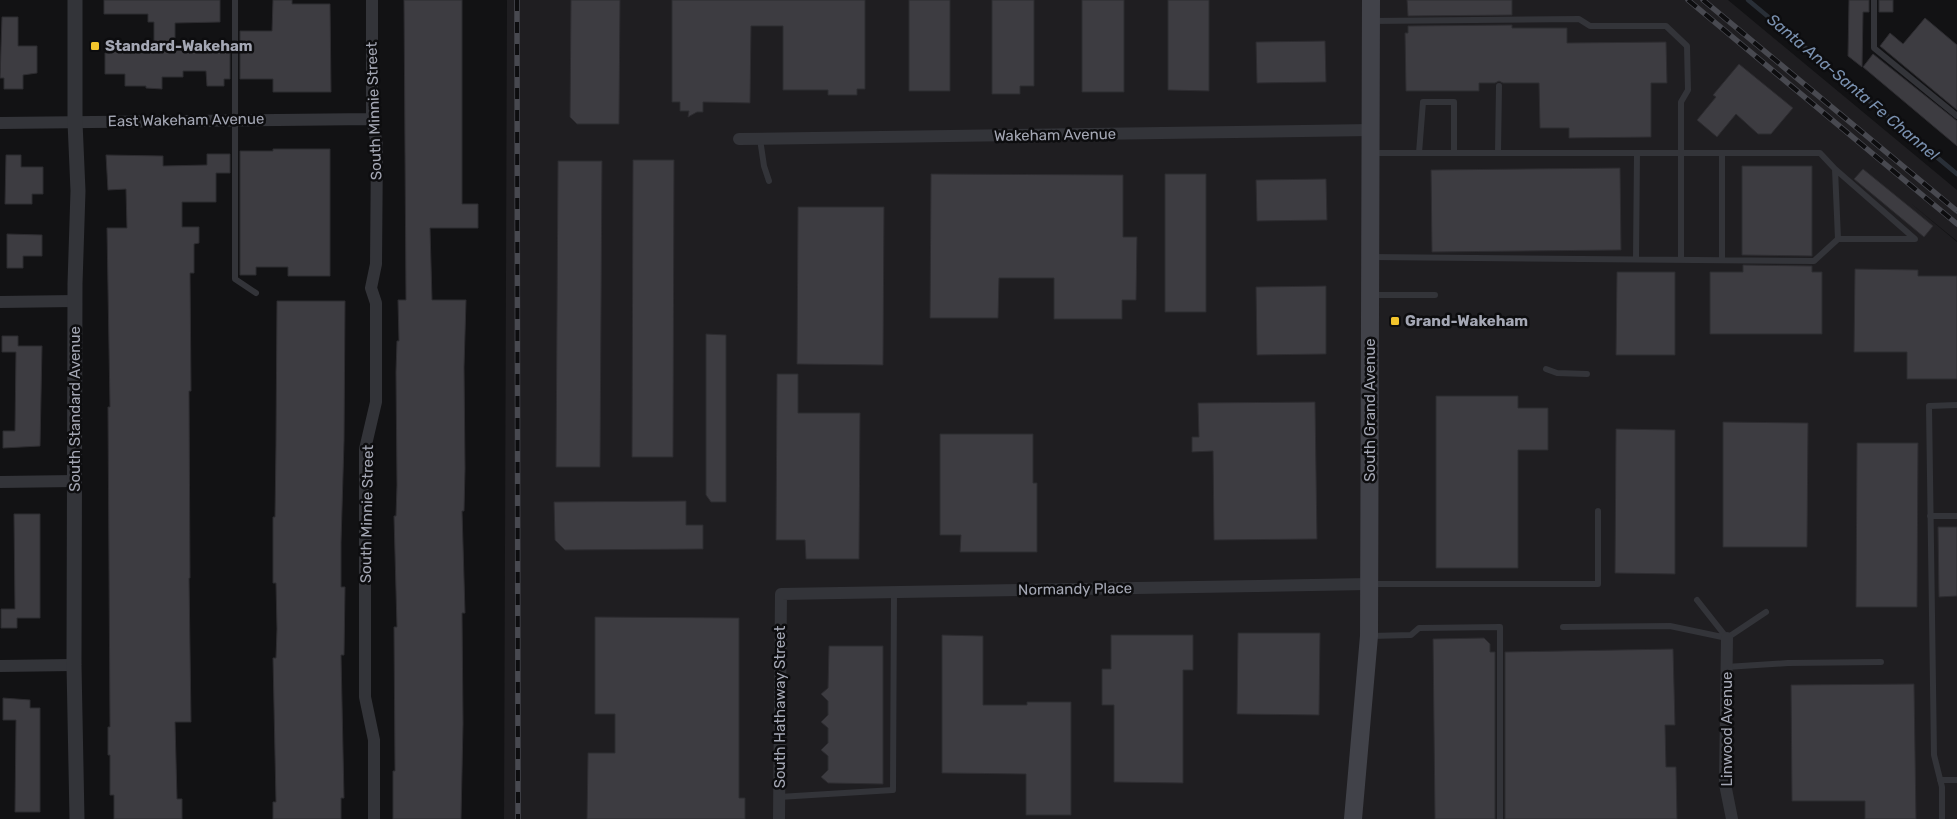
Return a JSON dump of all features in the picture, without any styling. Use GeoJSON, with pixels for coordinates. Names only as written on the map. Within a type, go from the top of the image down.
{"type":"FeatureCollection","features":[{"type":"Feature","properties":{"kind":"main road","name":"South Grand Avenue"},"geometry":{"type":"LineString","coordinates":[[1353,819],[1369,636],[1371,0]]}},
{"type":"Feature","properties":{"kind":"street","name":"South Standard Avenue"},"geometry":{"type":"LineString","coordinates":[[75,0],[75,122],[78,191],[75,301],[74,665],[77,819]]}},
{"type":"Feature","properties":{"kind":"street","name":"South Minnie Street"},"geometry":{"type":"LineString","coordinates":[[372,0],[372,119],[377,146],[376,264],[371,288],[376,303],[376,402],[365,449],[365,697],[374,740],[374,819]]}},
{"type":"Feature","properties":{"kind":"street","name":"East Wakeham Avenue"},"geometry":{"type":"LineString","coordinates":[[0,123],[372,119]]}},
{"type":"Feature","properties":{"kind":"street","name":"Wakeham Avenue"},"geometry":{"type":"LineString","coordinates":[[738,140],[1371,130]]}},
{"type":"Feature","properties":{"kind":"street"},"geometry":{"type":"LineString","coordinates":[[0,302],[75,301]]}},
{"type":"Feature","properties":{"kind":"street"},"geometry":{"type":"LineString","coordinates":[[0,482],[75,481]]}},
{"type":"Feature","properties":{"kind":"street","name":"Normandy Place"},"geometry":{"type":"LineString","coordinates":[[781,594],[1370,584]]}},
{"type":"Feature","properties":{"kind":"street","name":"South Hathaway Street"},"geometry":{"type":"LineString","coordinates":[[779,819],[781,594]]}},
{"type":"Feature","properties":{"kind":"street","name":"Linwood Avenue"},"geometry":{"type":"LineString","coordinates":[[1727,638],[1725,784],[1732,819]]}},
{"type":"Feature","properties":{"kind":"street"},"geometry":{"type":"LineString","coordinates":[[0,666],[74,665]]}},
{"type":"Feature","properties":{"kind":"lane"},"geometry":{"type":"LineString","coordinates":[[235,0],[234,279],[256,292]]}},
{"type":"Feature","properties":{"kind":"lane"},"geometry":{"type":"LineString","coordinates":[[1874,0],[1874,48],[1957,116]]}},
{"type":"Feature","properties":{"kind":"lane"},"geometry":{"type":"LineString","coordinates":[[1371,21],[1579,20],[1590,26],[1666,26],[1687,46],[1688,90],[1681,102],[1681,260]]}},
{"type":"Feature","properties":{"kind":"lane"},"geometry":{"type":"LineString","coordinates":[[1498,153],[1499,86]]}},
{"type":"Feature","properties":{"kind":"lane"},"geometry":{"type":"LineString","coordinates":[[1420,153],[1423,102],[1454,102],[1454,153]]}},
{"type":"Feature","properties":{"kind":"lane"},"geometry":{"type":"LineString","coordinates":[[760,139],[764,166],[769,181]]}},
{"type":"Feature","properties":{"kind":"lane"},"geometry":{"type":"LineString","coordinates":[[1371,153],[1820,153],[1915,239],[1838,239],[1814,261],[1371,258]]}},
{"type":"Feature","properties":{"kind":"lane"},"geometry":{"type":"LineString","coordinates":[[1636,260],[1637,153]]}},
{"type":"Feature","properties":{"kind":"lane"},"geometry":{"type":"LineString","coordinates":[[1722,153],[1722,260]]}},
{"type":"Feature","properties":{"kind":"lane"},"geometry":{"type":"LineString","coordinates":[[1835,168],[1838,239]]}},
{"type":"Feature","properties":{"kind":"lane"},"geometry":{"type":"LineString","coordinates":[[1371,295],[1435,295]]}},
{"type":"Feature","properties":{"kind":"lane"},"geometry":{"type":"LineString","coordinates":[[1546,369],[1557,373],[1587,374]]}},
{"type":"Feature","properties":{"kind":"lane"},"geometry":{"type":"LineString","coordinates":[[1942,819],[1940,780],[1934,755],[1929,406],[1957,405]]}},
{"type":"Feature","properties":{"kind":"lane"},"geometry":{"type":"LineString","coordinates":[[1370,584],[1598,584],[1598,511]]}},
{"type":"Feature","properties":{"kind":"lane"},"geometry":{"type":"LineString","coordinates":[[1930,516],[1957,516]]}},
{"type":"Feature","properties":{"kind":"lane"},"geometry":{"type":"LineString","coordinates":[[779,797],[893,790],[894,592]]}},
{"type":"Feature","properties":{"kind":"lane"},"geometry":{"type":"LineString","coordinates":[[1697,600],[1727,638]]}},
{"type":"Feature","properties":{"kind":"lane"},"geometry":{"type":"LineString","coordinates":[[1563,626],[1670,626],[1727,638],[1766,612]]}},
{"type":"Feature","properties":{"kind":"lane"},"geometry":{"type":"LineString","coordinates":[[1369,636],[1411,635],[1419,628],[1500,627],[1500,819]]}},
{"type":"Feature","properties":{"kind":"lane"},"geometry":{"type":"LineString","coordinates":[[1726,667],[1788,663],[1881,662]]}},
{"type":"Feature","properties":{"kind":"lane"},"geometry":{"type":"LineString","coordinates":[[1940,780],[1957,780]]}},
{"type":"Feature","properties":{"kind":"shaded area"},"geometry":{"type":"Polygon","coordinates":[[[507,0],[1728,0],[1957,190],[1957,241],[1909,202],[1957,242],[1957,819],[504,819],[507,0]]]}},
{"type":"Feature","properties":{"kind":"building"},"geometry":{"type":"Polygon","coordinates":[[[104,0],[220,0],[220,22],[175,23],[175,50],[230,50],[230,79],[224,79],[224,86],[207,86],[206,71],[183,71],[183,77],[162,77],[162,89],[146,88],[146,86],[125,86],[125,74],[105,74],[105,53],[110,53],[110,44],[123,44],[123,53],[154,53],[154,22],[148,22],[148,14],[104,14],[104,0]]]}},
{"type":"Feature","properties":{"kind":"building"},"geometry":{"type":"Polygon","coordinates":[[[273,0],[292,0],[292,4],[330,4],[331,92],[273,92],[273,79],[240,79],[240,31],[272,31],[273,0]]]}},
{"type":"Feature","properties":{"kind":"building"},"geometry":{"type":"Polygon","coordinates":[[[404,0],[462,0],[462,204],[478,204],[478,228],[430,228],[432,300],[466,300],[464,367],[465,469],[464,511],[462,511],[465,613],[462,613],[463,724],[461,819],[393,819],[393,771],[395,771],[394,627],[397,627],[394,516],[396,516],[397,485],[396,372],[397,341],[399,341],[398,300],[406,300],[404,0]]]}},
{"type":"Feature","properties":{"kind":"building"},"geometry":{"type":"Polygon","coordinates":[[[571,0],[620,0],[619,124],[577,124],[570,117],[571,0]]]}},
{"type":"Feature","properties":{"kind":"building"},"geometry":{"type":"Polygon","coordinates":[[[672,0],[865,0],[865,89],[857,89],[857,95],[828,95],[828,90],[783,90],[783,26],[751,26],[750,103],[703,102],[703,112],[697,112],[688,117],[689,111],[680,111],[680,102],[672,102],[672,0]]]}},
{"type":"Feature","properties":{"kind":"building"},"geometry":{"type":"Polygon","coordinates":[[[909,0],[950,0],[950,91],[909,91],[909,0]]]}},
{"type":"Feature","properties":{"kind":"building"},"geometry":{"type":"Polygon","coordinates":[[[992,0],[1034,0],[1034,86],[1020,86],[1020,94],[992,94],[992,0]]]}},
{"type":"Feature","properties":{"kind":"building"},"geometry":{"type":"Polygon","coordinates":[[[1082,0],[1124,0],[1124,92],[1082,92],[1082,0]]]}},
{"type":"Feature","properties":{"kind":"building"},"geometry":{"type":"Polygon","coordinates":[[[1168,0],[1209,0],[1209,91],[1168,90],[1168,0]]]}},
{"type":"Feature","properties":{"kind":"building"},"geometry":{"type":"Polygon","coordinates":[[[1407,0],[1512,0],[1512,15],[1408,16],[1407,0]]]}},
{"type":"Feature","properties":{"kind":"building"},"geometry":{"type":"Polygon","coordinates":[[[1849,0],[1869,0],[1869,12],[1863,12],[1862,67],[1848,56],[1849,0]]]}},
{"type":"Feature","properties":{"kind":"building"},"geometry":{"type":"Polygon","coordinates":[[[1879,0],[1893,0],[1893,12],[1879,12],[1879,0]]]}},
{"type":"Feature","properties":{"kind":"building"},"geometry":{"type":"Polygon","coordinates":[[[2,17],[18,17],[18,46],[37,46],[37,73],[23,75],[23,89],[4,89],[4,78],[0,78],[2,17]]]}},
{"type":"Feature","properties":{"kind":"building"},"geometry":{"type":"Polygon","coordinates":[[[1925,18],[1957,45],[1957,110],[1880,46],[1890,33],[1903,44],[1925,18]]]}},
{"type":"Feature","properties":{"kind":"building"},"geometry":{"type":"Polygon","coordinates":[[[1512,25],[1512,28],[1567,28],[1567,43],[1666,42],[1667,83],[1651,83],[1651,137],[1569,138],[1569,128],[1540,128],[1539,83],[1503,83],[1499,81],[1495,83],[1479,83],[1479,91],[1406,91],[1405,33],[1408,33],[1408,26],[1512,25]]]}},
{"type":"Feature","properties":{"kind":"building"},"geometry":{"type":"Polygon","coordinates":[[[1325,41],[1326,82],[1257,83],[1256,42],[1325,41]]]}},
{"type":"Feature","properties":{"kind":"building"},"geometry":{"type":"Polygon","coordinates":[[[1873,54],[1957,121],[1957,146],[1863,67],[1873,54]]]}},
{"type":"Feature","properties":{"kind":"building"},"geometry":{"type":"Polygon","coordinates":[[[1739,64],[1793,108],[1771,134],[1758,134],[1736,114],[1717,137],[1697,120],[1716,97],[1713,95],[1739,64]]]}},
{"type":"Feature","properties":{"kind":"building"},"geometry":{"type":"Polygon","coordinates":[[[273,149],[330,149],[330,276],[288,276],[288,267],[256,267],[256,275],[240,275],[240,151],[273,151],[273,149]]]}},
{"type":"Feature","properties":{"kind":"building"},"geometry":{"type":"Polygon","coordinates":[[[207,154],[230,154],[230,173],[216,173],[216,202],[182,202],[182,227],[199,227],[199,243],[194,244],[194,273],[190,273],[189,578],[191,722],[175,722],[177,799],[182,799],[182,819],[114,819],[114,795],[110,795],[110,755],[108,755],[108,727],[110,727],[108,407],[110,407],[107,228],[127,228],[126,189],[108,190],[106,155],[163,156],[163,166],[207,165],[207,154]]]}},
{"type":"Feature","properties":{"kind":"building"},"geometry":{"type":"Polygon","coordinates":[[[6,155],[21,155],[21,167],[43,167],[43,194],[32,194],[32,204],[5,204],[6,155]]]}},
{"type":"Feature","properties":{"kind":"building"},"geometry":{"type":"Polygon","coordinates":[[[633,160],[674,160],[673,457],[632,457],[633,160]]]}},
{"type":"Feature","properties":{"kind":"building"},"geometry":{"type":"Polygon","coordinates":[[[558,161],[602,161],[600,467],[556,467],[558,161]]]}},
{"type":"Feature","properties":{"kind":"building"},"geometry":{"type":"Polygon","coordinates":[[[1742,166],[1812,166],[1812,256],[1742,255],[1742,166]]]}},
{"type":"Feature","properties":{"kind":"building"},"geometry":{"type":"Polygon","coordinates":[[[1620,168],[1621,250],[1432,252],[1431,170],[1620,168]]]}},
{"type":"Feature","properties":{"kind":"building"},"geometry":{"type":"Polygon","coordinates":[[[1863,169],[1933,226],[1924,237],[1854,179],[1863,169]]]}},
{"type":"Feature","properties":{"kind":"building"},"geometry":{"type":"Polygon","coordinates":[[[931,174],[1123,175],[1123,237],[1137,237],[1136,300],[1122,300],[1122,319],[1054,319],[1054,278],[999,278],[998,318],[930,318],[931,174]]]}},
{"type":"Feature","properties":{"kind":"building"},"geometry":{"type":"Polygon","coordinates":[[[1165,174],[1206,174],[1206,312],[1165,312],[1165,174]]]}},
{"type":"Feature","properties":{"kind":"building"},"geometry":{"type":"Polygon","coordinates":[[[1326,179],[1327,220],[1257,221],[1256,180],[1326,179]]]}},
{"type":"Feature","properties":{"kind":"building"},"geometry":{"type":"Polygon","coordinates":[[[798,207],[884,207],[883,365],[797,364],[798,207]]]}},
{"type":"Feature","properties":{"kind":"building"},"geometry":{"type":"Polygon","coordinates":[[[7,234],[42,235],[42,256],[23,256],[23,268],[7,268],[7,234]]]}},
{"type":"Feature","properties":{"kind":"building"},"geometry":{"type":"Polygon","coordinates":[[[1743,265],[1812,266],[1812,272],[1822,272],[1822,334],[1710,334],[1710,272],[1743,272],[1743,265]]]}},
{"type":"Feature","properties":{"kind":"building"},"geometry":{"type":"Polygon","coordinates":[[[1855,269],[1918,270],[1918,276],[1957,276],[1957,379],[1907,379],[1907,352],[1854,352],[1855,269]]]}},
{"type":"Feature","properties":{"kind":"building"},"geometry":{"type":"Polygon","coordinates":[[[1617,272],[1675,272],[1675,355],[1616,355],[1617,272]]]}},
{"type":"Feature","properties":{"kind":"building"},"geometry":{"type":"Polygon","coordinates":[[[1326,286],[1326,354],[1257,355],[1256,287],[1326,286]]]}},
{"type":"Feature","properties":{"kind":"building"},"geometry":{"type":"Polygon","coordinates":[[[277,301],[345,301],[341,543],[341,587],[345,587],[344,655],[341,655],[344,798],[341,798],[341,819],[273,819],[273,802],[276,802],[273,658],[276,658],[277,629],[276,583],[273,583],[273,517],[275,517],[277,301]]]}},
{"type":"Feature","properties":{"kind":"building"},"geometry":{"type":"Polygon","coordinates":[[[706,334],[726,335],[726,502],[711,502],[706,495],[706,334]]]}},
{"type":"Feature","properties":{"kind":"building"},"geometry":{"type":"Polygon","coordinates":[[[2,336],[18,336],[18,346],[42,346],[40,446],[3,448],[3,431],[15,431],[16,352],[2,352],[2,336]]]}},
{"type":"Feature","properties":{"kind":"building"},"geometry":{"type":"Polygon","coordinates":[[[777,374],[798,374],[798,413],[860,413],[859,559],[806,559],[805,540],[776,540],[777,374]]]}},
{"type":"Feature","properties":{"kind":"building"},"geometry":{"type":"Polygon","coordinates":[[[1436,396],[1518,396],[1518,408],[1548,408],[1548,450],[1518,450],[1518,568],[1436,568],[1436,396]]]}},
{"type":"Feature","properties":{"kind":"building"},"geometry":{"type":"Polygon","coordinates":[[[1315,402],[1317,539],[1214,540],[1213,451],[1192,452],[1192,437],[1199,437],[1198,403],[1315,402]]]}},
{"type":"Feature","properties":{"kind":"building"},"geometry":{"type":"Polygon","coordinates":[[[1723,422],[1808,423],[1807,547],[1723,547],[1723,422]]]}},
{"type":"Feature","properties":{"kind":"building"},"geometry":{"type":"Polygon","coordinates":[[[1616,429],[1675,430],[1675,574],[1615,573],[1616,429]]]}},
{"type":"Feature","properties":{"kind":"building"},"geometry":{"type":"Polygon","coordinates":[[[940,434],[1033,434],[1033,483],[1037,483],[1037,552],[960,552],[961,535],[940,535],[940,434]]]}},
{"type":"Feature","properties":{"kind":"building"},"geometry":{"type":"Polygon","coordinates":[[[1857,443],[1918,443],[1917,607],[1856,607],[1857,443]]]}},
{"type":"Feature","properties":{"kind":"building"},"geometry":{"type":"Polygon","coordinates":[[[686,501],[686,525],[703,525],[703,549],[565,550],[555,540],[554,502],[686,501]]]}},
{"type":"Feature","properties":{"kind":"building"},"geometry":{"type":"Polygon","coordinates":[[[14,514],[40,514],[40,618],[17,618],[17,628],[1,628],[1,609],[15,609],[14,514]]]}},
{"type":"Feature","properties":{"kind":"building"},"geometry":{"type":"Polygon","coordinates":[[[1938,527],[1957,527],[1957,596],[1939,597],[1938,527]]]}},
{"type":"Feature","properties":{"kind":"building"},"geometry":{"type":"Polygon","coordinates":[[[595,617],[739,618],[739,798],[745,798],[745,819],[587,819],[588,753],[615,753],[615,714],[595,714],[595,617]]]}},
{"type":"Feature","properties":{"kind":"building"},"geometry":{"type":"Polygon","coordinates":[[[1238,633],[1320,633],[1319,715],[1237,714],[1238,633]]]}},
{"type":"Feature","properties":{"kind":"building"},"geometry":{"type":"Polygon","coordinates":[[[942,635],[983,636],[983,705],[1071,702],[1071,815],[1026,815],[1026,774],[942,773],[942,635]]]}},
{"type":"Feature","properties":{"kind":"building"},"geometry":{"type":"Polygon","coordinates":[[[1111,635],[1193,635],[1193,670],[1183,670],[1183,783],[1114,782],[1114,705],[1102,705],[1102,669],[1111,669],[1111,635]]]}},
{"type":"Feature","properties":{"kind":"building"},"geometry":{"type":"Polygon","coordinates":[[[1484,638],[1490,644],[1490,652],[1495,652],[1495,819],[1435,819],[1433,639],[1484,638]]]}},
{"type":"Feature","properties":{"kind":"building"},"geometry":{"type":"Polygon","coordinates":[[[829,646],[883,646],[883,784],[828,783],[821,777],[828,770],[828,756],[821,750],[828,743],[828,728],[821,722],[828,715],[828,701],[821,694],[828,688],[829,646]]]}},
{"type":"Feature","properties":{"kind":"building"},"geometry":{"type":"Polygon","coordinates":[[[1673,649],[1675,725],[1665,725],[1666,767],[1676,767],[1677,819],[1505,819],[1505,652],[1673,649]]]}},
{"type":"Feature","properties":{"kind":"building"},"geometry":{"type":"Polygon","coordinates":[[[1914,684],[1916,819],[1865,819],[1865,801],[1792,801],[1791,685],[1914,684]]]}},
{"type":"Feature","properties":{"kind":"building"},"geometry":{"type":"Polygon","coordinates":[[[3,698],[30,700],[30,708],[40,708],[40,812],[15,812],[16,720],[3,720],[3,698]]]}},
{"type":"Feature","properties":{"kind":"waterway","name":"Santa Ana-Santa Fe Channel"},"geometry":{"type":"LineString","coordinates":[[1748,0],[1957,174]]}},
{"type":"Feature","properties":{"kind":"railway"},"geometry":{"type":"LineString","coordinates":[[517,0],[518,819]]}},
{"type":"Feature","properties":{"kind":"railway"},"geometry":{"type":"LineString","coordinates":[[1688,0],[1957,224]]}},
{"type":"Feature","properties":{"kind":"railway"},"geometry":{"type":"LineString","coordinates":[[1703,0],[1957,211]]}},
{"type":"Feature","properties":{"kind":"place","name":"Standard-Wakeham"},"geometry":{"type":"Point","coordinates":[95,46]}},
{"type":"Feature","properties":{"kind":"place","name":"Grand-Wakeham"},"geometry":{"type":"Point","coordinates":[1395,321]}}]}
